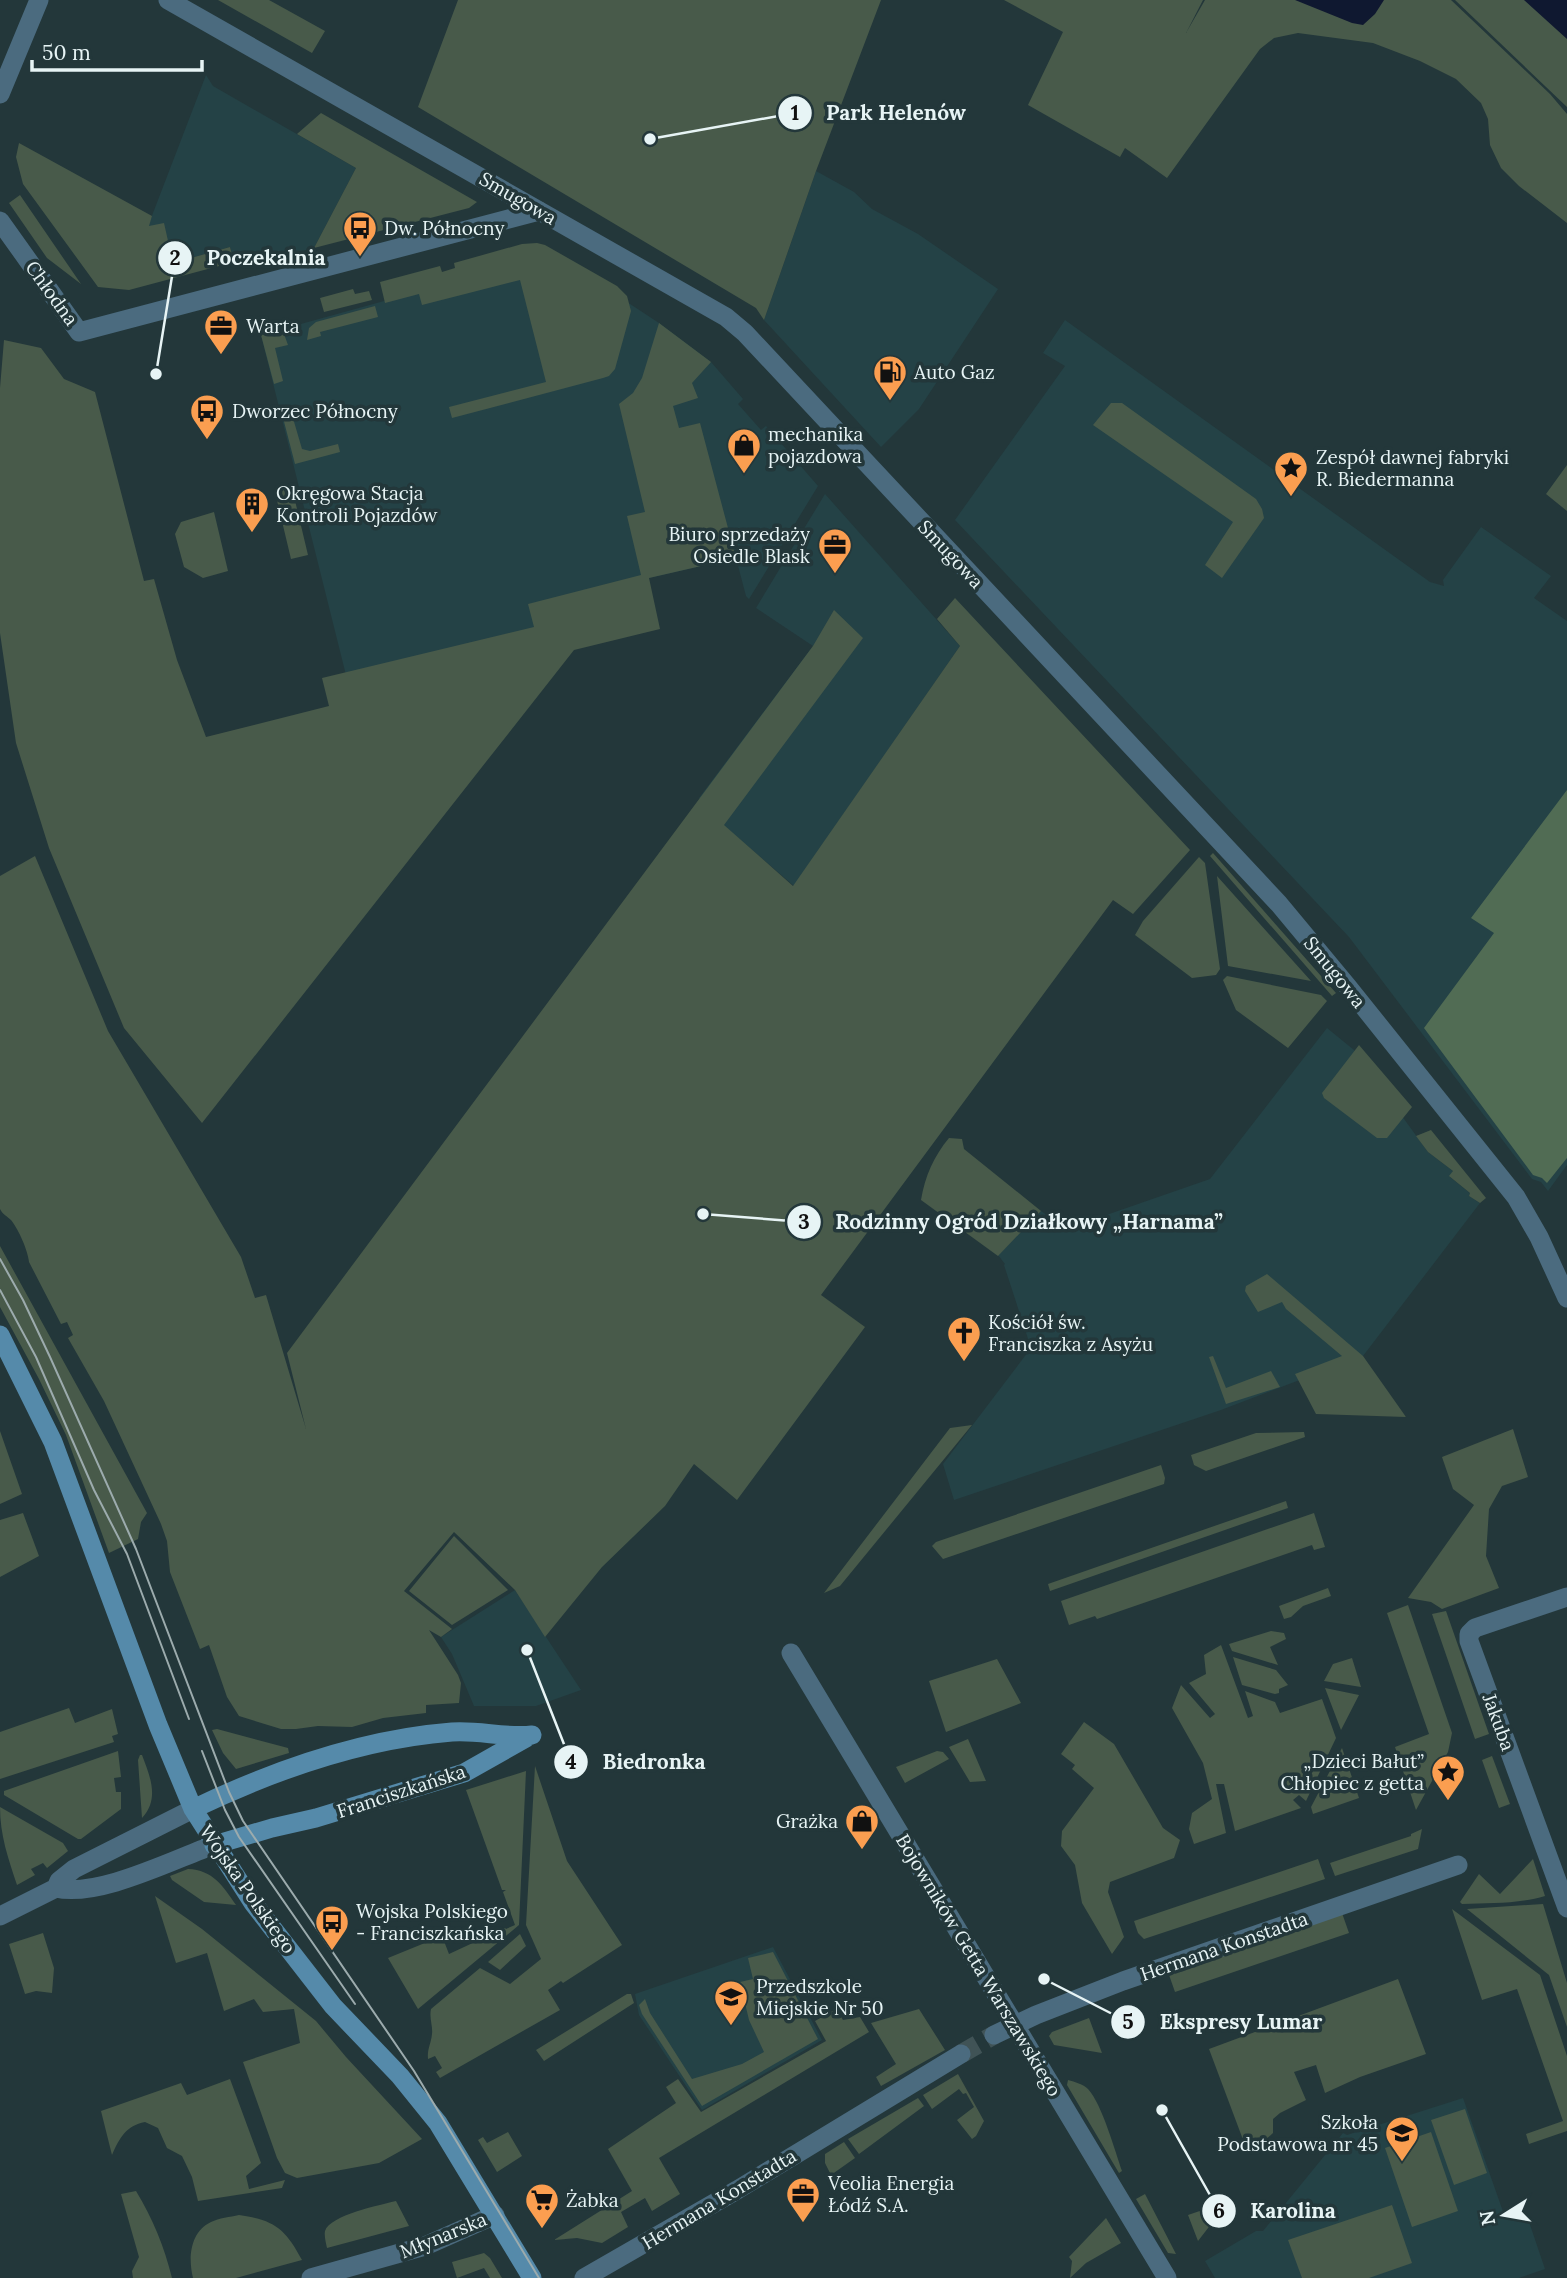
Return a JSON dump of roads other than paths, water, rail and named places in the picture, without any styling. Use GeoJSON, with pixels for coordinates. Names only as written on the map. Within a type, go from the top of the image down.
{"type":"FeatureCollection","features":[{"type":"Feature","properties":{"kind":"main road","name":"Wojska Polskiego"},"geometry":{"type":"LineString","coordinates":[[0,1335],[53,1442],[192,1809],[253,1903],[333,2006],[400,2076],[438,2123],[532,2278]]}},
{"type":"Feature","properties":{"kind":"main road","name":"Franciszkańska"},"geometry":{"type":"LineString","coordinates":[[192,1809],[280,1772],[386,1740],[456,1731],[509,1736],[532,1735],[464,1773],[316,1818],[250,1833],[214,1845]]}},
{"type":"Feature","properties":{"kind":"street"},"geometry":{"type":"LineString","coordinates":[[0,94],[39,0]]}},
{"type":"Feature","properties":{"kind":"street","name":"Smugowa"},"geometry":{"type":"LineString","coordinates":[[168,0],[726,317],[745,332],[1279,904],[1325,958],[1516,1197],[1539,1237],[1567,1298]]}},
{"type":"Feature","properties":{"kind":"street","name":"Chłodna"},"geometry":{"type":"LineString","coordinates":[[0,221],[79,332],[539,211]]}},
{"type":"Feature","properties":{"kind":"street","name":"Jakuba"},"geometry":{"type":"LineString","coordinates":[[1567,1597],[1475,1628],[1469,1634],[1469,1641],[1567,1908]]}},
{"type":"Feature","properties":{"kind":"street","name":"Bojowników Getta Warszawskiego"},"geometry":{"type":"LineString","coordinates":[[791,1653],[1167,2278]]}},
{"type":"Feature","properties":{"kind":"street","name":"Franciszkańska"},"geometry":{"type":"LineString","coordinates":[[56,1888],[59,1881],[74,1869],[192,1809]]}},
{"type":"Feature","properties":{"kind":"street","name":"Franciszkańska"},"geometry":{"type":"LineString","coordinates":[[0,1916],[56,1888],[71,1891],[104,1886],[214,1845]]}},
{"type":"Feature","properties":{"kind":"street","name":"Hermana Konstadta"},"geometry":{"type":"LineString","coordinates":[[994,2035],[1123,1981],[1458,1865]]}},
{"type":"Feature","properties":{"kind":"street","name":"Hermana Konstadta"},"geometry":{"type":"LineString","coordinates":[[584,2278],[737,2190],[961,2054]]}},
{"type":"Feature","properties":{"kind":"street","name":"Młynarska"},"geometry":{"type":"LineString","coordinates":[[311,2278],[425,2246],[495,2215]]}},
{"type":"Feature","properties":{"kind":"tunnel"},"geometry":{"type":"LineString","coordinates":[[961,2054],[994,2035]]}},
{"type":"Feature","properties":{"kind":"tram line"},"geometry":{"type":"LineString","coordinates":[[0,1259],[50,1357],[136,1549],[229,1792],[243,1821],[414,2071],[539,2278]]}},
{"type":"Feature","properties":{"kind":"tram line"},"geometry":{"type":"LineString","coordinates":[[0,1290],[36,1357],[94,1490],[127,1554],[189,1719]]}},
{"type":"Feature","properties":{"kind":"tram line"},"geometry":{"type":"LineString","coordinates":[[202,1751],[225,1810],[239,1837],[355,2004]]}},
{"type":"Feature","properties":{"kind":"place","name":"Park Helenów"},"geometry":{"type":"Point","coordinates":[650,139]}},
{"type":"Feature","properties":{"kind":"place","name":"Dw. Północny"},"geometry":{"type":"Point","coordinates":[360,258]}},
{"type":"Feature","properties":{"kind":"place","name":"Warta"},"geometry":{"type":"Point","coordinates":[221,356]}},
{"type":"Feature","properties":{"kind":"place","name":"Poczekalnia"},"geometry":{"type":"Point","coordinates":[156,374]}},
{"type":"Feature","properties":{"kind":"place","name":"Auto Gaz"},"geometry":{"type":"Point","coordinates":[890,402]}},
{"type":"Feature","properties":{"kind":"place","name":"Dworzec Północny"},"geometry":{"type":"Point","coordinates":[207,441]}},
{"type":"Feature","properties":{"kind":"place","name":"mechanika pojazdowa"},"geometry":{"type":"Point","coordinates":[744,475]}},
{"type":"Feature","properties":{"kind":"place","name":"Zespół dawnej fabryki R. Biedermanna"},"geometry":{"type":"Point","coordinates":[1291,498]}},
{"type":"Feature","properties":{"kind":"place","name":"Okręgowa Stacja Kontroli Pojazdów"},"geometry":{"type":"Point","coordinates":[252,534]}},
{"type":"Feature","properties":{"kind":"place","name":"Biuro sprzedaży Osiedle Blask"},"geometry":{"type":"Point","coordinates":[835,575]}},
{"type":"Feature","properties":{"kind":"place","name":"Rodzinny Ogród Działkowy „Harnama”"},"geometry":{"type":"Point","coordinates":[703,1214]}},
{"type":"Feature","properties":{"kind":"place","name":"Kościół św. Franciszka z Asyżu"},"geometry":{"type":"Point","coordinates":[964,1363]}},
{"type":"Feature","properties":{"kind":"place","name":"Biedronka"},"geometry":{"type":"Point","coordinates":[527,1650]}},
{"type":"Feature","properties":{"kind":"place","name":"„Dzieci Bałut” Chłopiec z getta"},"geometry":{"type":"Point","coordinates":[1448,1802]}},
{"type":"Feature","properties":{"kind":"place","name":"Grażka"},"geometry":{"type":"Point","coordinates":[862,1851]}},
{"type":"Feature","properties":{"kind":"place","name":"Wojska Polskiego - Franciszkańska"},"geometry":{"type":"Point","coordinates":[332,1952]}},
{"type":"Feature","properties":{"kind":"place","name":"Ekspresy Lumar"},"geometry":{"type":"Point","coordinates":[1044,1979]}},
{"type":"Feature","properties":{"kind":"place","name":"Przedszkole Miejskie Nr 50"},"geometry":{"type":"Point","coordinates":[731,2027]}},
{"type":"Feature","properties":{"kind":"place","name":"Karolina"},"geometry":{"type":"Point","coordinates":[1162,2110]}},
{"type":"Feature","properties":{"kind":"place","name":"Szkoła Podstawowa nr 45"},"geometry":{"type":"Point","coordinates":[1402,2163]}},
{"type":"Feature","properties":{"kind":"place","name":"Veolia Energia Łódź S.A."},"geometry":{"type":"Point","coordinates":[803,2224]}},
{"type":"Feature","properties":{"kind":"place","name":"Żabka"},"geometry":{"type":"Point","coordinates":[542,2230]}}]}
